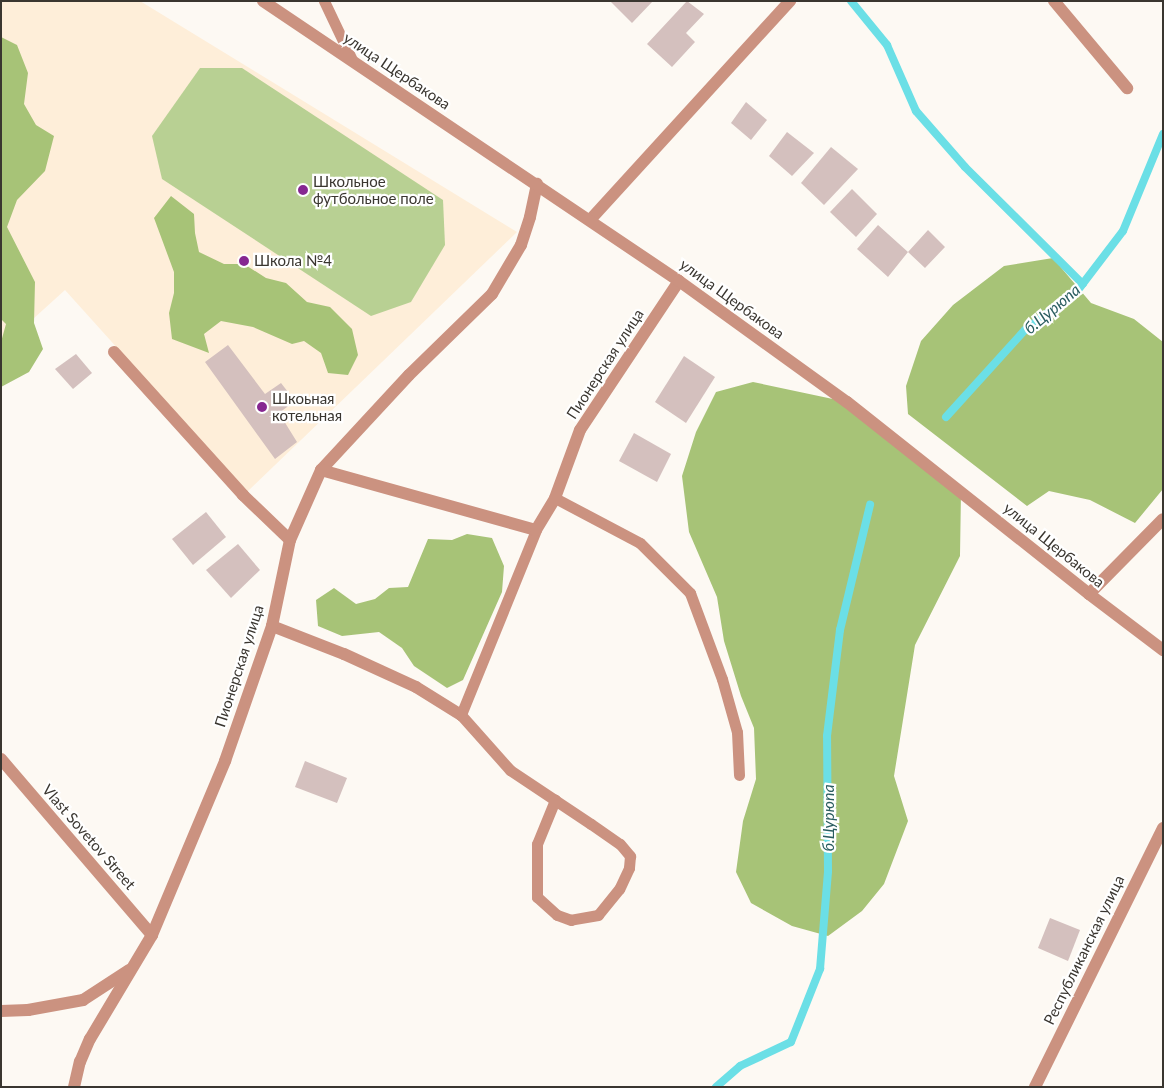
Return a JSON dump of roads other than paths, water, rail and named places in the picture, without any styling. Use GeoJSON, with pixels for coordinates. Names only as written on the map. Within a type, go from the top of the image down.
{"type":"FeatureCollection","features":[{"type":"Feature","properties":{"kind":"street","name":"улица Щербакова"},"geometry":{"type":"LineString","coordinates":[[263,1],[680,281],[847,402],[1089,594],[1163,650]]}},
{"type":"Feature","properties":{"kind":"street"},"geometry":{"type":"LineString","coordinates":[[590,220],[790,1]]}},
{"type":"Feature","properties":{"kind":"street"},"geometry":{"type":"LineString","coordinates":[[1054,1],[1127,88]]}},
{"type":"Feature","properties":{"kind":"street","name":"Пионерская улица"},"geometry":{"type":"LineString","coordinates":[[74,1087],[80,1062],[90,1039],[152,936],[225,761],[272,626],[290,540],[321,470],[408,375],[492,294],[521,245],[530,217],[537,184]]}},
{"type":"Feature","properties":{"kind":"street","name":"Пионерская улица"},"geometry":{"type":"LineString","coordinates":[[536,530],[555,498],[580,430],[680,281]]}},
{"type":"Feature","properties":{"kind":"street"},"geometry":{"type":"LineString","coordinates":[[114,352],[243,495],[290,540]]}},
{"type":"Feature","properties":{"kind":"street"},"geometry":{"type":"LineString","coordinates":[[321,470],[536,530]]}},
{"type":"Feature","properties":{"kind":"street"},"geometry":{"type":"LineString","coordinates":[[1089,594],[1163,518]]}},
{"type":"Feature","properties":{"kind":"street"},"geometry":{"type":"LineString","coordinates":[[272,626],[344,654],[416,687],[461,715]]}},
{"type":"Feature","properties":{"kind":"street","name":"Vlast Sovetov Street"},"geometry":{"type":"LineString","coordinates":[[1,759],[152,936]]}},
{"type":"Feature","properties":{"kind":"street","name":"Республиканская улица"},"geometry":{"type":"LineString","coordinates":[[1035,1087],[1163,828]]}},
{"type":"Feature","properties":{"kind":"street"},"geometry":{"type":"LineString","coordinates":[[1,1011],[28,1010],[83,1000],[133,968]]}},
{"type":"Feature","properties":{"kind":"lane"},"geometry":{"type":"LineString","coordinates":[[324,1],[352,60]]}},
{"type":"Feature","properties":{"kind":"lane"},"geometry":{"type":"LineString","coordinates":[[555,498],[640,543],[690,593],[722,679],[737,732],[739,775]]}},
{"type":"Feature","properties":{"kind":"lane"},"geometry":{"type":"LineString","coordinates":[[536,530],[461,715],[510,770],[555,800],[620,844],[630,856],[629,868],[619,889],[598,915],[571,920],[557,915],[537,897],[538,844],[555,800]]}},
{"type":"Feature","properties":{"kind":"waterway"},"geometry":{"type":"LineString","coordinates":[[851,1],[887,45],[916,111],[965,167],[1083,284]]}},
{"type":"Feature","properties":{"kind":"waterway","name":"б.Цурюпа"},"geometry":{"type":"LineString","coordinates":[[946,417],[1025,330],[1078,290],[1123,231],[1163,134]]}},
{"type":"Feature","properties":{"kind":"waterway","name":"б.Цурюпа"},"geometry":{"type":"LineString","coordinates":[[716,1087],[740,1066],[791,1042],[820,969],[828,871],[827,736],[840,630],[870,505]]}},
{"type":"Feature","properties":{"kind":"place","name":"Школьное футбольное поле"},"geometry":{"type":"Point","coordinates":[303,190]}},
{"type":"Feature","properties":{"kind":"place","name":"Школа №4"},"geometry":{"type":"Point","coordinates":[244,261]}},
{"type":"Feature","properties":{"kind":"place","name":"Шкоьная котельная"},"geometry":{"type":"Point","coordinates":[262,407]}}]}
